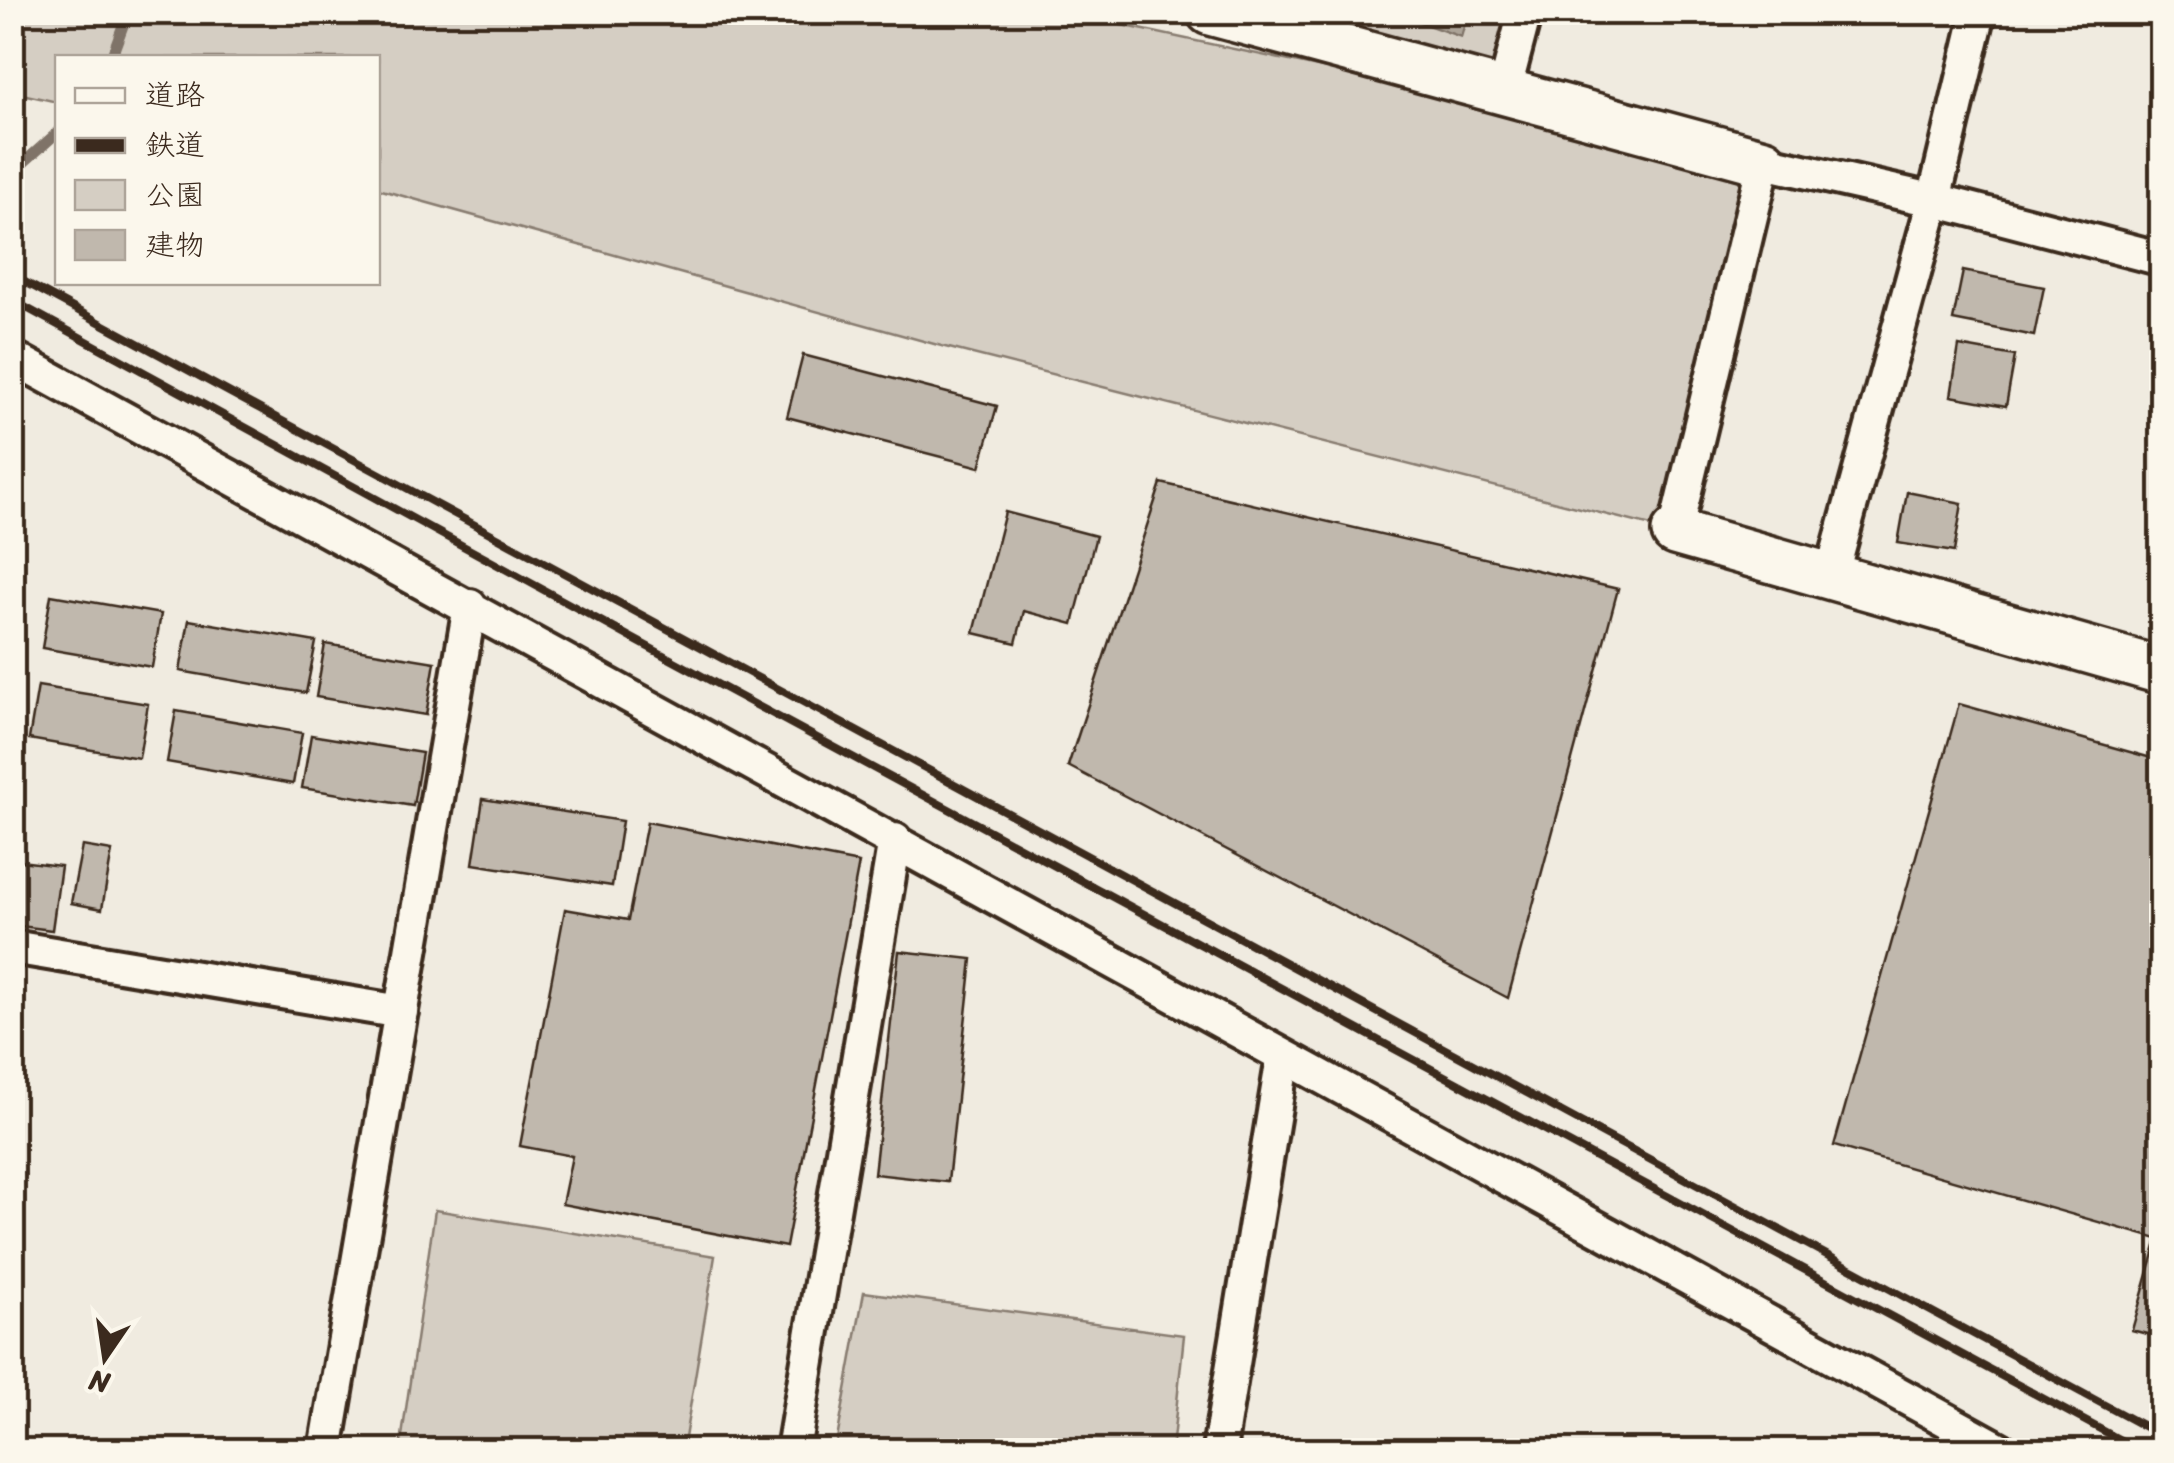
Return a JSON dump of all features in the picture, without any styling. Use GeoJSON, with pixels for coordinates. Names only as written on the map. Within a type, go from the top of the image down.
{"type":"FeatureCollection","features":[{"type":"Feature","properties":{"kind":"street"},"geometry":{"type":"LineString","coordinates":[[1210,12],[1764,162],[1934,200],[2162,259]]}},
{"type":"Feature","properties":{"kind":"street"},"geometry":{"type":"LineString","coordinates":[[1504,92],[1525,12]]}},
{"type":"Feature","properties":{"kind":"street"},"geometry":{"type":"LineString","coordinates":[[1830,576],[1934,200],[1979,12]]}},
{"type":"Feature","properties":{"kind":"street"},"geometry":{"type":"LineString","coordinates":[[1764,162],[1676,532],[2162,670]]}},
{"type":"Feature","properties":{"kind":"street"},"geometry":{"type":"LineString","coordinates":[[12,356],[2001,1450]]}},
{"type":"Feature","properties":{"kind":"street"},"geometry":{"type":"LineString","coordinates":[[326,1450],[470,606]]}},
{"type":"Feature","properties":{"kind":"street"},"geometry":{"type":"LineString","coordinates":[[792,1450],[894,840]]}},
{"type":"Feature","properties":{"kind":"street"},"geometry":{"type":"LineString","coordinates":[[12,947],[401,1012]]}},
{"type":"Feature","properties":{"kind":"street"},"geometry":{"type":"LineString","coordinates":[[1220,1450],[1283,1057]]}},
{"type":"Feature","properties":{"kind":"green space"},"geometry":{"type":"Polygon","coordinates":[[[1060,12],[1764,162],[1675,532],[945,347],[380,190],[380,55],[55,55],[55,102],[13,92],[13,13],[1060,12]]]}},
{"type":"Feature","properties":{"kind":"green space"},"geometry":{"type":"Polygon","coordinates":[[[1210,13],[1523,13],[1504,92],[1210,13]]]}},
{"type":"Feature","properties":{"kind":"green space"},"geometry":{"type":"Polygon","coordinates":[[[435,1210],[715,1256],[683,1450],[400,1450],[435,1210]]]}},
{"type":"Feature","properties":{"kind":"green space"},"geometry":{"type":"Polygon","coordinates":[[[864,1292],[1184,1335],[1172,1450],[835,1450],[864,1292]]]}},
{"type":"Feature","properties":{"kind":"shaded area"},"geometry":{"type":"Polygon","coordinates":[[[1394,13],[1468,13],[1461,37],[1394,13]]]}},
{"type":"Feature","properties":{"kind":"building"},"geometry":{"type":"Polygon","coordinates":[[[1963,271],[2044,287],[2034,336],[1953,320],[1963,271]]]}},
{"type":"Feature","properties":{"kind":"building"},"geometry":{"type":"Polygon","coordinates":[[[1959,346],[2015,356],[2006,406],[1951,396],[1959,346]]]}},
{"type":"Feature","properties":{"kind":"building"},"geometry":{"type":"Polygon","coordinates":[[[803,355],[997,406],[980,467],[787,417],[803,355]]]}},
{"type":"Feature","properties":{"kind":"building"},"geometry":{"type":"Polygon","coordinates":[[[1161,483],[1618,589],[1508,998],[1068,766],[1161,483]]]}},
{"type":"Feature","properties":{"kind":"building"},"geometry":{"type":"Polygon","coordinates":[[[1907,492],[1962,503],[1954,552],[1898,543],[1907,492]]]}},
{"type":"Feature","properties":{"kind":"building"},"geometry":{"type":"Polygon","coordinates":[[[1005,512],[1096,536],[1073,624],[1024,611],[1016,643],[974,633],[1005,512]]]}},
{"type":"Feature","properties":{"kind":"building"},"geometry":{"type":"Polygon","coordinates":[[[51,595],[161,614],[152,667],[42,648],[51,595]]]}},
{"type":"Feature","properties":{"kind":"building"},"geometry":{"type":"Polygon","coordinates":[[[189,620],[316,642],[306,693],[180,671],[189,620]]]}},
{"type":"Feature","properties":{"kind":"building"},"geometry":{"type":"Polygon","coordinates":[[[325,644],[435,662],[426,715],[316,697],[325,644]]]}},
{"type":"Feature","properties":{"kind":"building"},"geometry":{"type":"Polygon","coordinates":[[[38,686],[148,704],[139,758],[29,739],[38,686]]]}},
{"type":"Feature","properties":{"kind":"building"},"geometry":{"type":"Polygon","coordinates":[[[1959,704],[2162,761],[2162,1338],[2132,1330],[2158,1239],[1834,1146],[1959,704]]]}},
{"type":"Feature","properties":{"kind":"building"},"geometry":{"type":"Polygon","coordinates":[[[176,711],[302,733],[293,784],[167,762],[176,711]]]}},
{"type":"Feature","properties":{"kind":"building"},"geometry":{"type":"Polygon","coordinates":[[[311,735],[422,753],[413,806],[302,788],[311,735]]]}},
{"type":"Feature","properties":{"kind":"building"},"geometry":{"type":"Polygon","coordinates":[[[483,799],[622,821],[612,886],[473,864],[483,799]]]}},
{"type":"Feature","properties":{"kind":"building"},"geometry":{"type":"Polygon","coordinates":[[[647,822],[859,863],[786,1247],[562,1204],[572,1156],[520,1146],[565,909],[628,920],[647,822]]]}},
{"type":"Feature","properties":{"kind":"building"},"geometry":{"type":"Polygon","coordinates":[[[82,846],[112,851],[102,909],[71,903],[82,846]]]}},
{"type":"Feature","properties":{"kind":"building"},"geometry":{"type":"Polygon","coordinates":[[[12,860],[61,866],[52,930],[12,925],[12,860]]]}},
{"type":"Feature","properties":{"kind":"building"},"geometry":{"type":"Polygon","coordinates":[[[899,951],[972,959],[948,1182],[874,1174],[899,951]]]}},
{"type":"Feature","properties":{"kind":"waterway"},"geometry":{"type":"LineString","coordinates":[[112,55],[128,12]]}},
{"type":"Feature","properties":{"kind":"waterway"},"geometry":{"type":"LineString","coordinates":[[12,173],[55,135]]}},
{"type":"Feature","properties":{"kind":"railway"},"geometry":{"type":"LineString","coordinates":[[12,275],[2162,1436]]}},
{"type":"Feature","properties":{"kind":"railway"},"geometry":{"type":"LineString","coordinates":[[12,300],[2139,1450]]}}]}
